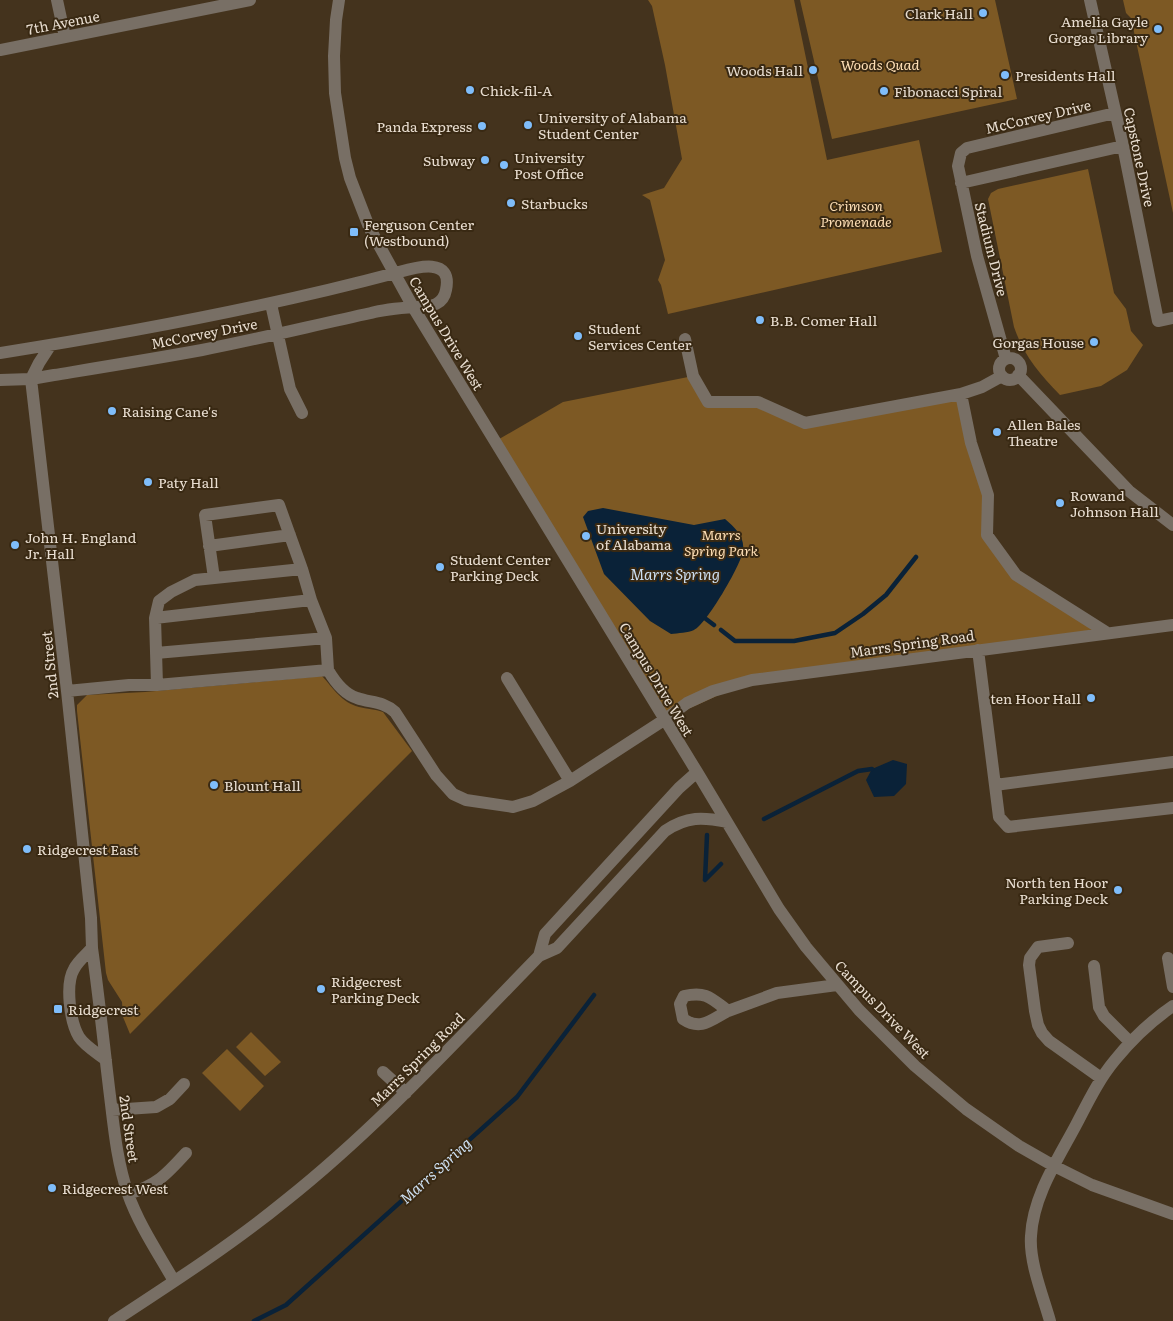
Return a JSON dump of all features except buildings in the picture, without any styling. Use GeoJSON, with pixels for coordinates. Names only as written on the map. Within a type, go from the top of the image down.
{"type":"FeatureCollection","features":[{"type":"Feature","properties":{"kind":"street"},"geometry":{"type":"LineString","coordinates":[[57,0],[65,37]]}},
{"type":"Feature","properties":{"kind":"street","name":"7th Avenue"},"geometry":{"type":"LineString","coordinates":[[0,50],[250,0]]}},
{"type":"Feature","properties":{"kind":"street","name":"Campus Drive West"},"geometry":{"type":"LineString","coordinates":[[339,0],[335,47],[335,92],[345,158],[360,206],[393,273],[413,307],[664,720],[698,772],[779,909],[806,947],[837,985],[892,1043],[942,1090],[994,1130],[1054,1166],[1092,1185],[1173,1214]]}},
{"type":"Feature","properties":{"kind":"street","name":"Capstone Drive"},"geometry":{"type":"LineString","coordinates":[[1090,0],[1123,146],[1158,321],[1173,318]]}},
{"type":"Feature","properties":{"kind":"street","name":"McCorvey Drive"},"geometry":{"type":"LineString","coordinates":[[967,148],[1115,113]]}},
{"type":"Feature","properties":{"kind":"street"},"geometry":{"type":"LineString","coordinates":[[961,184],[1123,146]]}},
{"type":"Feature","properties":{"kind":"street","name":"Stadium Drive"},"geometry":{"type":"LineString","coordinates":[[967,148],[961,153],[958,166],[961,184],[976,256],[1006,359]]}},
{"type":"Feature","properties":{"kind":"street","name":"McCorvey Drive"},"geometry":{"type":"LineString","coordinates":[[0,353],[50,346],[271,304],[427,265],[440,268],[444,274],[447,289],[442,300],[435,305],[372,312],[203,350],[31,379],[0,380]]}},
{"type":"Feature","properties":{"kind":"street"},"geometry":{"type":"LineString","coordinates":[[271,304],[290,389],[302,414]]}},
{"type":"Feature","properties":{"kind":"street"},"geometry":{"type":"LineString","coordinates":[[685,339],[693,376],[708,402],[758,402],[805,423],[961,394],[982,387],[1002,376],[1012,379],[1018,375],[1021,368],[1018,362],[1012,358],[1006,359],[999,366],[1002,376]]}},
{"type":"Feature","properties":{"kind":"street"},"geometry":{"type":"LineString","coordinates":[[31,379],[50,346]]}},
{"type":"Feature","properties":{"kind":"street"},"geometry":{"type":"LineString","coordinates":[[1018,375],[1130,491],[1173,525]]}},
{"type":"Feature","properties":{"kind":"street","name":"2nd Street"},"geometry":{"type":"LineString","coordinates":[[31,379],[67,691],[91,918],[92,948],[116,1145],[128,1194],[140,1223],[174,1281]]}},
{"type":"Feature","properties":{"kind":"street"},"geometry":{"type":"LineString","coordinates":[[961,394],[972,444],[988,495],[987,535],[1016,575],[1106,632]]}},
{"type":"Feature","properties":{"kind":"street"},"geometry":{"type":"LineString","coordinates":[[67,691],[328,670],[326,638],[279,506],[205,515],[214,578]]}},
{"type":"Feature","properties":{"kind":"street"},"geometry":{"type":"LineString","coordinates":[[210,546],[290,535]]}},
{"type":"Feature","properties":{"kind":"street"},"geometry":{"type":"LineString","coordinates":[[157,685],[155,618],[159,601],[171,592],[195,580],[302,569]]}},
{"type":"Feature","properties":{"kind":"street"},"geometry":{"type":"LineString","coordinates":[[155,618],[311,600]]}},
{"type":"Feature","properties":{"kind":"street","name":"Marrs Spring Road"},"geometry":{"type":"LineString","coordinates":[[328,670],[338,684],[355,698],[382,703],[395,712],[436,775],[453,794],[466,800],[513,807],[533,801],[570,781],[700,696],[752,680],[1106,632],[1173,625]]}},
{"type":"Feature","properties":{"kind":"street"},"geometry":{"type":"LineString","coordinates":[[156,653],[326,638]]}},
{"type":"Feature","properties":{"kind":"street"},"geometry":{"type":"LineString","coordinates":[[978,650],[999,817],[1008,826],[1173,808]]}},
{"type":"Feature","properties":{"kind":"street"},"geometry":{"type":"LineString","coordinates":[[507,678],[570,781]]}},
{"type":"Feature","properties":{"kind":"street"},"geometry":{"type":"LineString","coordinates":[[995,784],[1173,762]]}},
{"type":"Feature","properties":{"kind":"street"},"geometry":{"type":"LineString","coordinates":[[539,956],[545,934],[679,788],[698,772]]}},
{"type":"Feature","properties":{"kind":"street","name":"Marrs Spring Road"},"geometry":{"type":"LineString","coordinates":[[114,1321],[204,1262],[285,1202],[340,1155],[406,1093],[539,956],[557,948],[666,831],[681,821],[688,819],[706,818],[727,822]]}},
{"type":"Feature","properties":{"kind":"street"},"geometry":{"type":"LineString","coordinates":[[1068,943],[1038,947],[1030,958],[1030,974],[1038,1025],[1049,1041],[1101,1078]]}},
{"type":"Feature","properties":{"kind":"street"},"geometry":{"type":"LineString","coordinates":[[92,948],[74,969],[70,986],[70,1005],[73,1024],[80,1039],[106,1060]]}},
{"type":"Feature","properties":{"kind":"street"},"geometry":{"type":"LineString","coordinates":[[1168,958],[1173,987]]}},
{"type":"Feature","properties":{"kind":"street"},"geometry":{"type":"LineString","coordinates":[[1094,966],[1099,1007],[1104,1016],[1130,1042]]}},
{"type":"Feature","properties":{"kind":"street"},"geometry":{"type":"LineString","coordinates":[[728,1010],[777,993],[837,985]]}},
{"type":"Feature","properties":{"kind":"street"},"geometry":{"type":"LineString","coordinates":[[1050,1321],[1033,1256],[1031,1237],[1034,1215],[1042,1191],[1101,1078],[1130,1042],[1173,1006]]}},
{"type":"Feature","properties":{"kind":"street"},"geometry":{"type":"LineString","coordinates":[[383,1072],[406,1093]]}},
{"type":"Feature","properties":{"kind":"street"},"geometry":{"type":"LineString","coordinates":[[112,1110],[156,1107],[170,1099],[184,1084]]}},
{"type":"Feature","properties":{"kind":"street"},"geometry":{"type":"LineString","coordinates":[[128,1194],[147,1188],[158,1181],[186,1153]]}},
{"type":"Feature","properties":{"kind":"green space","name":"Crimson Promenade"},"geometry":{"type":"Polygon","coordinates":[[[648,0],[794,0],[827,160],[919,140],[942,252],[668,314],[658,280],[665,260],[650,200],[642,195],[664,188],[682,159],[665,65],[652,6],[648,0]]]}},
{"type":"Feature","properties":{"kind":"green space","name":"Woods Quad"},"geometry":{"type":"Polygon","coordinates":[[[800,0],[995,0],[1017,99],[832,139],[800,0]]]}},
{"type":"Feature","properties":{"kind":"green space"},"geometry":{"type":"Polygon","coordinates":[[[1123,0],[1173,0],[1173,213],[1131,18],[1126,13],[1123,0]]]}},
{"type":"Feature","properties":{"kind":"green space"},"geometry":{"type":"Polygon","coordinates":[[[1088,169],[1114,293],[1126,309],[1131,331],[1143,345],[1127,370],[1101,386],[1060,395],[1033,364],[1022,347],[1014,327],[988,199],[991,193],[998,189],[1088,169]]]}},
{"type":"Feature","properties":{"kind":"green space","name":"Marrs Spring Park"},"geometry":{"type":"Polygon","coordinates":[[[693,376],[708,402],[758,402],[805,423],[961,394],[988,495],[987,535],[1016,575],[1106,632],[752,680],[664,720],[494,442],[563,402],[693,376]]]}},
{"type":"Feature","properties":{"kind":"green space"},"geometry":{"type":"Polygon","coordinates":[[[322,676],[347,702],[359,707],[383,712],[412,751],[130,1034],[123,1017],[122,1002],[108,980],[106,973],[77,705],[87,695],[145,692],[322,676]]]}},
{"type":"Feature","properties":{"kind":"green space"},"geometry":{"type":"Polygon","coordinates":[[[251,1032],[281,1062],[265,1076],[236,1047],[251,1032]]]}},
{"type":"Feature","properties":{"kind":"green space"},"geometry":{"type":"Polygon","coordinates":[[[227,1049],[264,1086],[240,1111],[202,1073],[227,1049]]]}},
{"type":"Feature","properties":{"kind":"water","name":"Marrs Spring"},"geometry":{"type":"Polygon","coordinates":[[[603,508],[694,525],[725,519],[736,529],[741,537],[743,546],[741,558],[722,594],[706,618],[694,630],[671,634],[650,621],[604,574],[583,517],[588,511],[603,508]]]}},
{"type":"Feature","properties":{"kind":"water"},"geometry":{"type":"Polygon","coordinates":[[[893,760],[907,764],[906,784],[894,796],[874,797],[866,780],[872,769],[893,760]]]}},
{"type":"Feature","properties":{"kind":"waterway"},"geometry":{"type":"LineString","coordinates":[[721,630],[735,641],[794,641],[835,633],[886,595],[916,557]]}},
{"type":"Feature","properties":{"kind":"waterway","name":"Marrs Spring"},"geometry":{"type":"LineString","coordinates":[[706,619],[714,625]]}},
{"type":"Feature","properties":{"kind":"waterway"},"geometry":{"type":"LineString","coordinates":[[764,819],[858,771],[872,769]]}},
{"type":"Feature","properties":{"kind":"waterway"},"geometry":{"type":"LineString","coordinates":[[705,880],[707,835]]}},
{"type":"Feature","properties":{"kind":"waterway"},"geometry":{"type":"LineString","coordinates":[[705,880],[721,864]]}},
{"type":"Feature","properties":{"kind":"waterway","name":"Marrs Spring"},"geometry":{"type":"LineString","coordinates":[[254,1321],[286,1305],[517,1097],[594,995]]}},
{"type":"Feature","properties":{"kind":"place","name":"Clark Hall"},"geometry":{"type":"Point","coordinates":[983,13]}},
{"type":"Feature","properties":{"kind":"place","name":"Amelia Gayle Gorgas Library"},"geometry":{"type":"Point","coordinates":[1158,29]}},
{"type":"Feature","properties":{"kind":"place","name":"Woods Hall"},"geometry":{"type":"Point","coordinates":[813,70]}},
{"type":"Feature","properties":{"kind":"place","name":"Presidents Hall"},"geometry":{"type":"Point","coordinates":[1005,75]}},
{"type":"Feature","properties":{"kind":"place","name":"Chick-fil-A"},"geometry":{"type":"Point","coordinates":[470,90]}},
{"type":"Feature","properties":{"kind":"place","name":"Fibonacci Spiral"},"geometry":{"type":"Point","coordinates":[884,91]}},
{"type":"Feature","properties":{"kind":"place","name":"University of Alabama Student Center"},"geometry":{"type":"Point","coordinates":[528,125]}},
{"type":"Feature","properties":{"kind":"place","name":"Panda Express"},"geometry":{"type":"Point","coordinates":[482,126]}},
{"type":"Feature","properties":{"kind":"place","name":"Subway"},"geometry":{"type":"Point","coordinates":[485,160]}},
{"type":"Feature","properties":{"kind":"place","name":"University Post Office"},"geometry":{"type":"Point","coordinates":[504,165]}},
{"type":"Feature","properties":{"kind":"place","name":"Starbucks"},"geometry":{"type":"Point","coordinates":[511,203]}},
{"type":"Feature","properties":{"kind":"place","name":"Ferguson Center (Westbound)"},"geometry":{"type":"Point","coordinates":[354,232]}},
{"type":"Feature","properties":{"kind":"place","name":"B.B. Comer Hall"},"geometry":{"type":"Point","coordinates":[760,320]}},
{"type":"Feature","properties":{"kind":"place","name":"Student Services Center"},"geometry":{"type":"Point","coordinates":[578,336]}},
{"type":"Feature","properties":{"kind":"place","name":"Gorgas House"},"geometry":{"type":"Point","coordinates":[1094,342]}},
{"type":"Feature","properties":{"kind":"place","name":"Raising Cane's"},"geometry":{"type":"Point","coordinates":[112,411]}},
{"type":"Feature","properties":{"kind":"place","name":"Allen Bales Theatre"},"geometry":{"type":"Point","coordinates":[997,432]}},
{"type":"Feature","properties":{"kind":"place","name":"Paty Hall"},"geometry":{"type":"Point","coordinates":[148,482]}},
{"type":"Feature","properties":{"kind":"place","name":"Rowand Johnson Hall"},"geometry":{"type":"Point","coordinates":[1060,503]}},
{"type":"Feature","properties":{"kind":"place","name":"University of Alabama"},"geometry":{"type":"Point","coordinates":[586,536]}},
{"type":"Feature","properties":{"kind":"place","name":"John H. England Jr. Hall"},"geometry":{"type":"Point","coordinates":[15,545]}},
{"type":"Feature","properties":{"kind":"place","name":"Student Center Parking Deck"},"geometry":{"type":"Point","coordinates":[440,567]}},
{"type":"Feature","properties":{"kind":"place","name":"ten Hoor Hall"},"geometry":{"type":"Point","coordinates":[1091,698]}},
{"type":"Feature","properties":{"kind":"place","name":"Blount Hall"},"geometry":{"type":"Point","coordinates":[214,785]}},
{"type":"Feature","properties":{"kind":"place","name":"Ridgecrest East"},"geometry":{"type":"Point","coordinates":[27,849]}},
{"type":"Feature","properties":{"kind":"place","name":"North ten Hoor Parking Deck"},"geometry":{"type":"Point","coordinates":[1118,890]}},
{"type":"Feature","properties":{"kind":"place","name":"Ridgecrest Parking Deck"},"geometry":{"type":"Point","coordinates":[321,989]}},
{"type":"Feature","properties":{"kind":"place","name":"Ridgecrest"},"geometry":{"type":"Point","coordinates":[58,1009]}},
{"type":"Feature","properties":{"kind":"place","name":"Ridgecrest West"},"geometry":{"type":"Point","coordinates":[52,1188]}}]}
